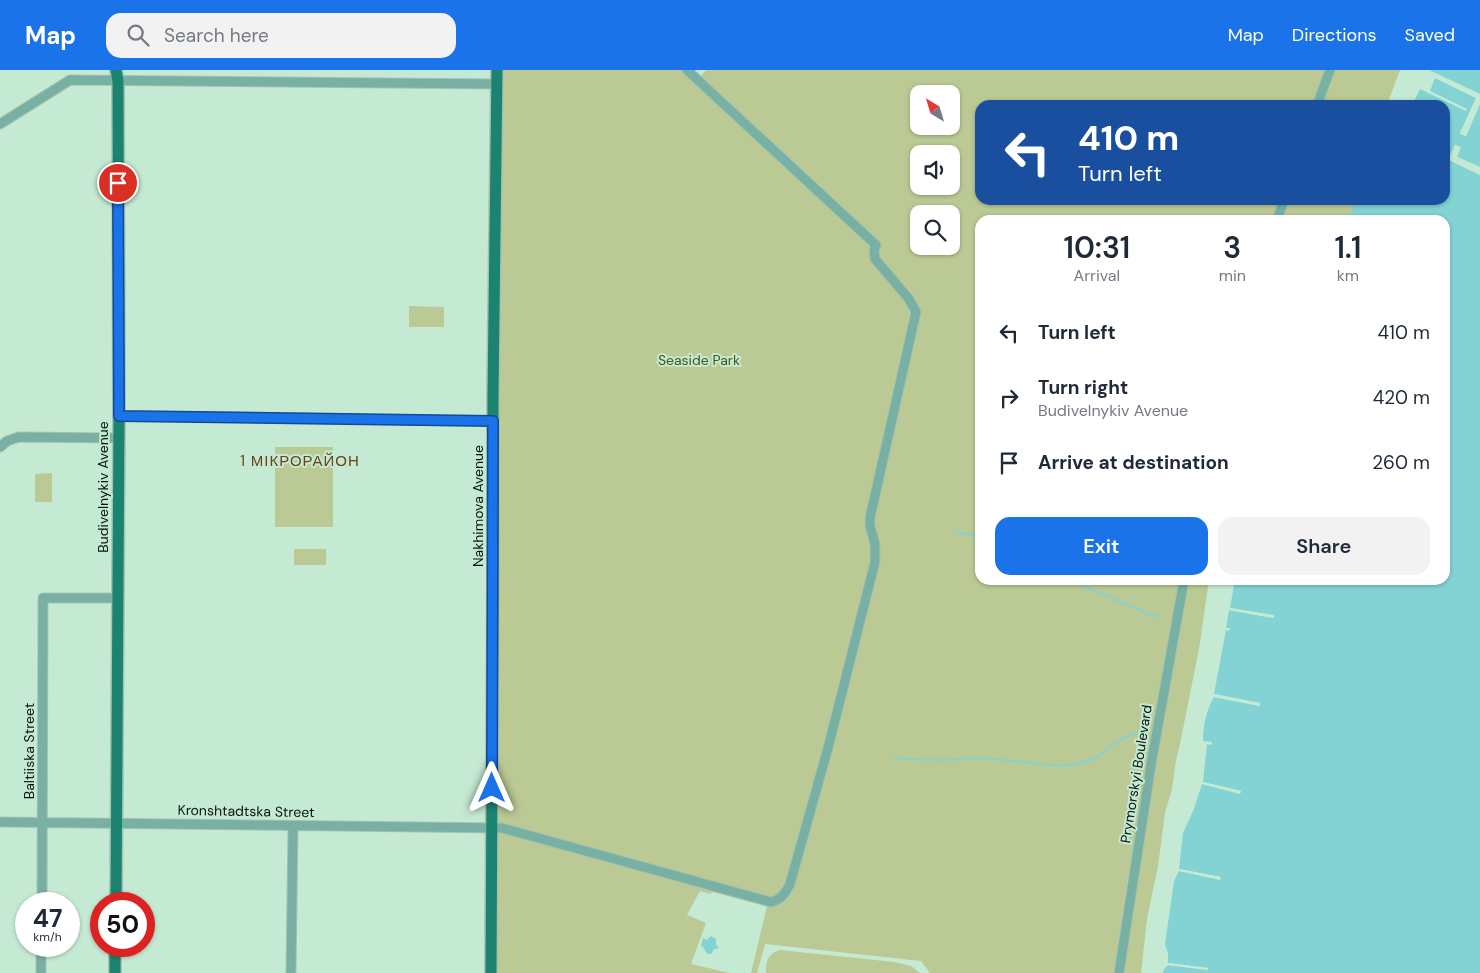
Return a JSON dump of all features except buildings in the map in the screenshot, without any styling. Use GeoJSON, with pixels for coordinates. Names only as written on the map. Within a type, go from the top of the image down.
{"type":"FeatureCollection","features":[{"type":"Feature","properties":{"kind":"main road","name":"Nakhimova Avenue"},"geometry":{"type":"LineString","coordinates":[[490,973],[496,70]]}},
{"type":"Feature","properties":{"kind":"main road","name":"Budivelnykiv Avenue"},"geometry":{"type":"LineString","coordinates":[[116,892],[119,438],[117,75]]}},
{"type":"Feature","properties":{"kind":"main road"},"geometry":{"type":"LineString","coordinates":[[115,957],[115,973]]}},
{"type":"Feature","properties":{"kind":"street","name":"Kronshtadtska Street"},"geometry":{"type":"LineString","coordinates":[[0,822],[502,828],[772,902],[783,896],[790,884],[875,562],[875,544],[870,526],[870,518],[916,312],[909,299],[876,259],[874,251],[876,245],[687,70]]}},
{"type":"Feature","properties":{"kind":"street"},"geometry":{"type":"LineString","coordinates":[[1319,100],[1330,70]]}},
{"type":"Feature","properties":{"kind":"street"},"geometry":{"type":"LineString","coordinates":[[0,124],[70,80],[117,75],[497,84]]}},
{"type":"Feature","properties":{"kind":"street"},"geometry":{"type":"LineString","coordinates":[[119,416],[493,421]]}},
{"type":"Feature","properties":{"kind":"street"},"geometry":{"type":"LineString","coordinates":[[0,447],[8,441],[19,437],[119,438]]}},
{"type":"Feature","properties":{"kind":"street","name":"Prymorskyi Boulevard"},"geometry":{"type":"LineString","coordinates":[[1119,973],[1151,765],[1183,585]]}},
{"type":"Feature","properties":{"kind":"street","name":"Baltiiska Street"},"geometry":{"type":"LineString","coordinates":[[42,892],[43,598],[118,598]]}},
{"type":"Feature","properties":{"kind":"street"},"geometry":{"type":"LineString","coordinates":[[292,973],[293,826]]}},
{"type":"Feature","properties":{"kind":"street"},"geometry":{"type":"LineString","coordinates":[[41,957],[41,973]]}},
{"type":"Feature","properties":{"kind":"green space","name":"Seaside Park"},"geometry":{"type":"Polygon","coordinates":[[[499,70],[686,70],[874,243],[875,238],[701,76],[706,70],[1325,70],[1315,100],[975,100],[975,205],[1278,205],[1275,215],[975,215],[975,585],[1180,585],[1127,884],[1115,973],[930,973],[921,961],[765,944],[757,973],[751,973],[767,906],[713,892],[710,894],[700,891],[687,915],[706,923],[691,964],[730,973],[490,973],[499,70]]]}},
{"type":"Feature","properties":{"kind":"green space"},"geometry":{"type":"Polygon","coordinates":[[[1333,70],[1400,70],[1389,100],[1323,100],[1333,70]]]}},
{"type":"Feature","properties":{"kind":"green space"},"geometry":{"type":"Polygon","coordinates":[[[1286,205],[1354,205],[1350,215],[1283,215],[1286,205]]]}},
{"type":"Feature","properties":{"kind":"green space"},"geometry":{"type":"Polygon","coordinates":[[[409,306],[444,307],[444,327],[409,327],[409,306]]]}},
{"type":"Feature","properties":{"kind":"green space"},"geometry":{"type":"Polygon","coordinates":[[[275,447],[333,447],[333,527],[275,527],[275,447]]]}},
{"type":"Feature","properties":{"kind":"green space"},"geometry":{"type":"Polygon","coordinates":[[[52,473],[52,502],[35,502],[35,474],[52,473]]]}},
{"type":"Feature","properties":{"kind":"green space"},"geometry":{"type":"Polygon","coordinates":[[[294,549],[326,549],[326,565],[294,565],[294,549]]]}},
{"type":"Feature","properties":{"kind":"green space"},"geometry":{"type":"Polygon","coordinates":[[[1187,585],[1208,585],[1199,649],[1176,760],[1172,789],[1165,813],[1158,866],[1147,919],[1141,973],[1123,973],[1135,884],[1187,585]]]}},
{"type":"Feature","properties":{"kind":"green space"},"geometry":{"type":"Polygon","coordinates":[[[780,950],[894,962],[911,966],[920,973],[766,973],[766,965],[769,958],[773,953],[780,950]]]}},
{"type":"Feature","properties":{"kind":"water"},"geometry":{"type":"Polygon","coordinates":[[[1429,70],[1480,70],[1480,94],[1429,70]]]}},
{"type":"Feature","properties":{"kind":"water"},"geometry":{"type":"Polygon","coordinates":[[[1435,78],[1476,98],[1460,133],[1466,136],[1480,104],[1480,167],[1457,157],[1460,147],[1455,145],[1450,154],[1450,102],[1466,109],[1429,91],[1435,78]]]}},
{"type":"Feature","properties":{"kind":"water"},"geometry":{"type":"Polygon","coordinates":[[[1420,88],[1445,100],[1414,100],[1420,88]]]}},
{"type":"Feature","properties":{"kind":"water"},"geometry":{"type":"Polygon","coordinates":[[[1450,160],[1480,175],[1480,973],[1163,973],[1168,965],[1207,970],[1208,968],[1168,963],[1168,953],[1165,944],[1174,881],[1179,871],[1220,879],[1220,877],[1179,869],[1183,833],[1194,809],[1202,784],[1240,793],[1241,791],[1203,782],[1207,744],[1211,745],[1212,742],[1203,741],[1207,713],[1214,697],[1260,706],[1260,703],[1214,694],[1226,630],[1229,631],[1230,628],[1226,628],[1229,610],[1274,618],[1274,616],[1230,608],[1234,585],[1450,585],[1450,215],[1350,215],[1354,205],[1450,205],[1450,160]]]}},
{"type":"Feature","properties":{"kind":"water"},"geometry":{"type":"Polygon","coordinates":[[[711,936],[716,939],[716,944],[719,948],[714,949],[711,954],[708,954],[701,946],[703,938],[707,940],[711,936]]]}},
{"type":"Feature","properties":{"kind":"pier"},"geometry":{"type":"Polygon","coordinates":[[[1427,70],[1480,94],[1464,132],[1480,102],[1466,136],[1460,134],[1476,98],[1435,78],[1430,91],[1448,100],[1443,100],[1420,89],[1414,100],[1412,100],[1418,87],[1427,89],[1435,76],[1427,70]]]}},
{"type":"Feature","properties":{"kind":"pier"},"geometry":{"type":"Polygon","coordinates":[[[1450,101],[1467,109],[1466,111],[1450,103],[1450,101]]]}},
{"type":"Feature","properties":{"kind":"pier"},"geometry":{"type":"Polygon","coordinates":[[[1455,145],[1461,147],[1457,157],[1480,167],[1480,170],[1455,159],[1454,156],[1458,149],[1452,156],[1450,155],[1455,145]]]}},
{"type":"Feature","properties":{"kind":"pier"},"geometry":{"type":"Polygon","coordinates":[[[1450,157],[1480,172],[1480,175],[1450,160],[1450,157]]]}},
{"type":"Feature","properties":{"kind":"pier"},"geometry":{"type":"Polygon","coordinates":[[[1230,608],[1274,615],[1274,618],[1229,610],[1230,608]]]}},
{"type":"Feature","properties":{"kind":"pier"},"geometry":{"type":"Polygon","coordinates":[[[1214,694],[1260,703],[1260,706],[1214,697],[1214,694]]]}},
{"type":"Feature","properties":{"kind":"pier"},"geometry":{"type":"Polygon","coordinates":[[[1203,782],[1241,791],[1240,794],[1202,784],[1203,782]]]}},
{"type":"Feature","properties":{"kind":"pier"},"geometry":{"type":"Polygon","coordinates":[[[1179,869],[1221,877],[1220,880],[1179,871],[1179,869]]]}},
{"type":"Feature","properties":{"kind":"pier"},"geometry":{"type":"Polygon","coordinates":[[[1168,963],[1208,968],[1208,970],[1168,965],[1168,963]]]}},
{"type":"Feature","properties":{"kind":"waterway"},"geometry":{"type":"LineString","coordinates":[[956,531],[975,537]]}},
{"type":"Feature","properties":{"kind":"waterway"},"geometry":{"type":"LineString","coordinates":[[1081,585],[1160,617]]}},
{"type":"Feature","properties":{"kind":"waterway"},"geometry":{"type":"LineString","coordinates":[[894,758],[925,760],[978,758],[1070,765],[1097,757],[1123,738],[1139,732]]}},
{"type":"Feature","properties":{"kind":"district","name":"1 МІКРОРАЙОН"},"geometry":{"type":"Point","coordinates":[300,461]}},
{"type":"Feature","properties":{"kind":"route"},"geometry":{"type":"LineString","coordinates":[[118,183],[119,416],[493,421],[492,788]]}}]}
